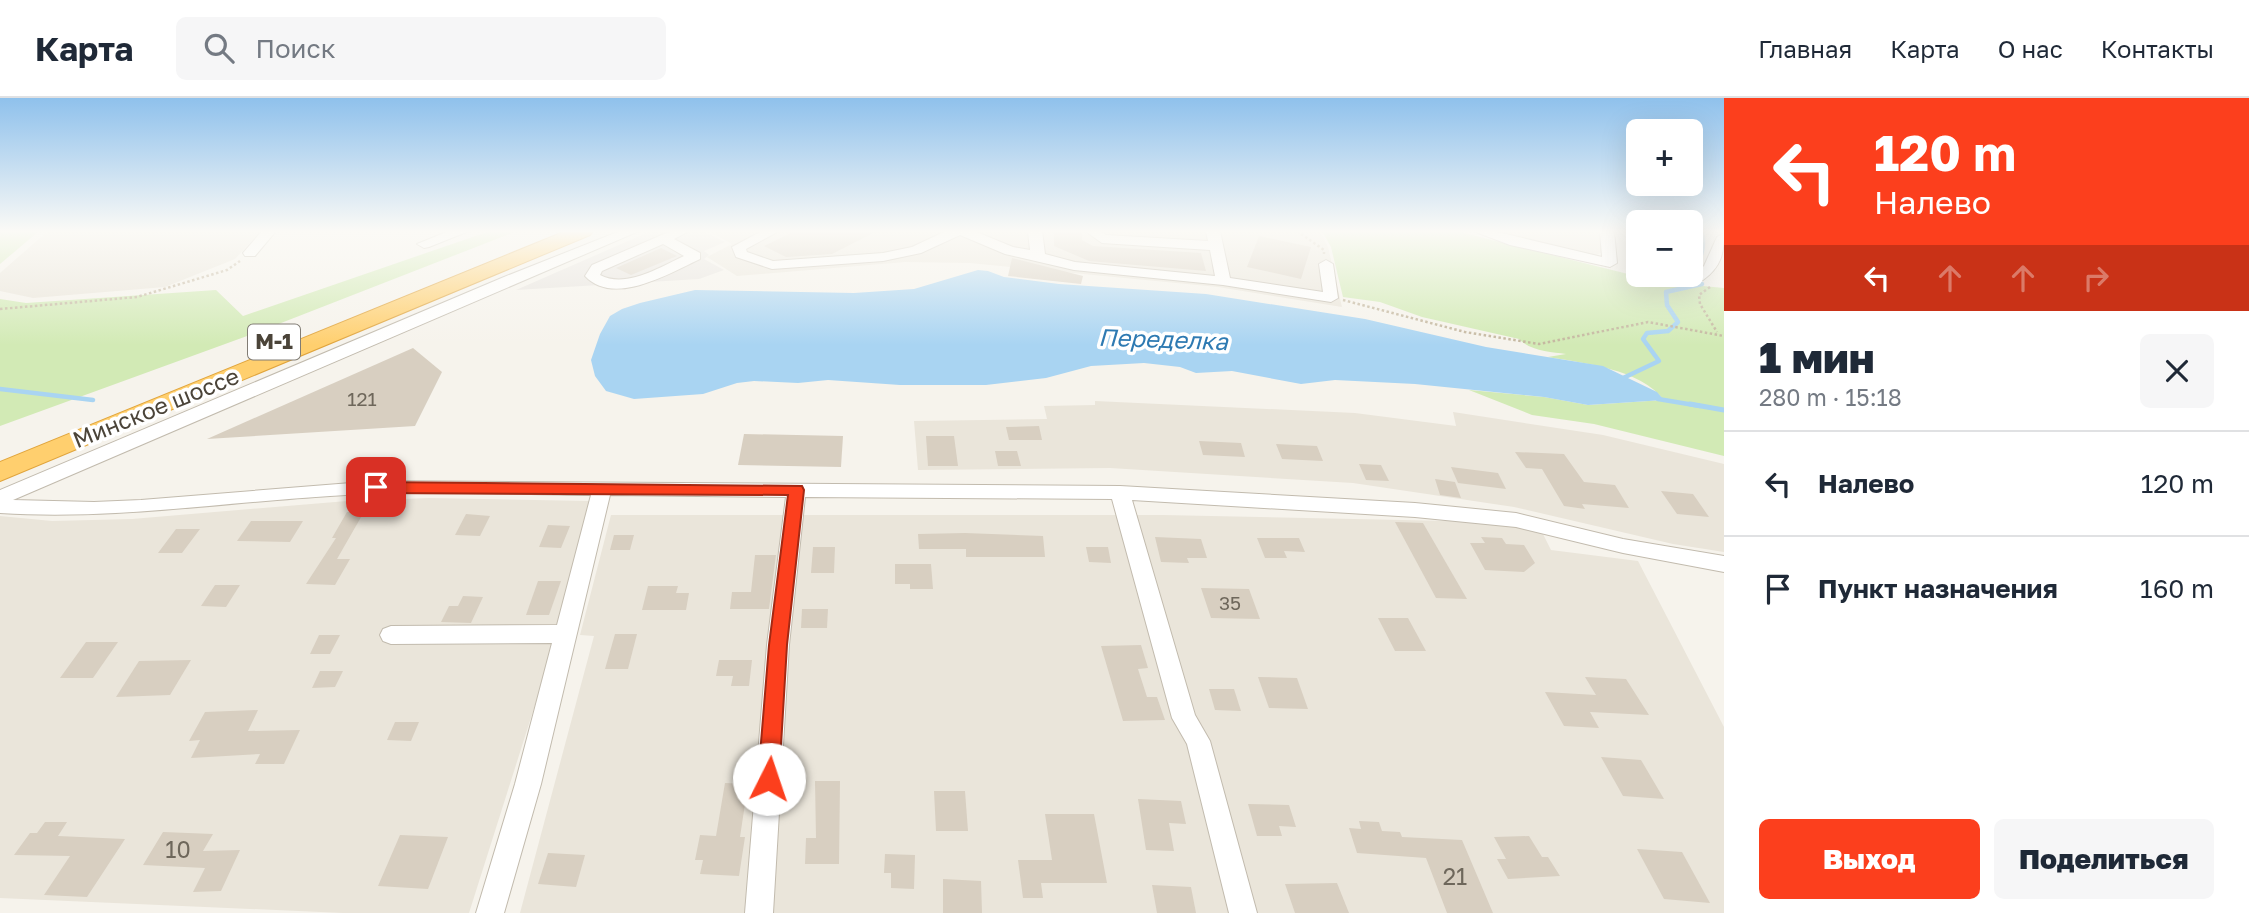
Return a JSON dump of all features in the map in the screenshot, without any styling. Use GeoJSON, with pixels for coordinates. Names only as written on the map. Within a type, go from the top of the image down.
{"type":"FeatureCollection","features":[{"type":"Feature","properties":{"kind":"highway","name":"Минское шоссе"},"geometry":{"type":"LineString","coordinates":[[0,453],[455,269]]}},
{"type":"Feature","properties":{"kind":"highway","name":"Минское шоссе"},"geometry":{"type":"LineString","coordinates":[[0,472],[491,269]]}},
{"type":"Feature","properties":{"kind":"street"},"geometry":{"type":"LineString","coordinates":[[0,498],[538,269]]}},
{"type":"Feature","properties":{"kind":"street"},"geometry":{"type":"LineString","coordinates":[[596,269],[592,276],[598,281],[610,283],[642,281],[667,269]]}},
{"type":"Feature","properties":{"kind":"street"},"geometry":{"type":"LineString","coordinates":[[1098,269],[1223,281],[1331,298],[1327,269]]}},
{"type":"Feature","properties":{"kind":"street"},"geometry":{"type":"LineString","coordinates":[[1221,269],[1223,281]]}},
{"type":"Feature","properties":{"kind":"street"},"geometry":{"type":"LineString","coordinates":[[406,304],[454,303]]}},
{"type":"Feature","properties":{"kind":"street"},"geometry":{"type":"LineString","coordinates":[[490,913],[528,784],[602,488]]}},
{"type":"Feature","properties":{"kind":"street"},"geometry":{"type":"LineString","coordinates":[[0,506],[80,511],[128,509],[330,489],[602,488],[1120,493],[1415,510],[1516,520],[1623,546],[1724,564]]}},
{"type":"Feature","properties":{"kind":"street"},"geometry":{"type":"LineString","coordinates":[[759,913],[778,645],[796,490]]}},
{"type":"Feature","properties":{"kind":"street"},"geometry":{"type":"LineString","coordinates":[[1120,493],[1184,718],[1198,741],[1243,913]]}},
{"type":"Feature","properties":{"kind":"street"},"geometry":{"type":"LineString","coordinates":[[391,635],[565,634]]}},
{"type":"Feature","properties":{"kind":"path"},"geometry":{"type":"LineString","coordinates":[[0,309],[137,297],[228,269]]}},
{"type":"Feature","properties":{"kind":"path"},"geometry":{"type":"LineString","coordinates":[[1713,283],[1699,295],[1700,304],[1718,334]]}},
{"type":"Feature","properties":{"kind":"path"},"geometry":{"type":"LineString","coordinates":[[1347,301],[1498,340],[1539,344],[1648,322],[1688,327],[1724,336]]}},
{"type":"Feature","properties":{"kind":"shaded area"},"geometry":{"type":"Polygon","coordinates":[[[5,269],[210,269],[165,287],[33,298],[0,291],[0,273],[5,269]]]}},
{"type":"Feature","properties":{"kind":"shaded area"},"geometry":{"type":"Polygon","coordinates":[[[564,269],[724,270],[699,279],[516,290],[564,269]]]}},
{"type":"Feature","properties":{"kind":"shaded area"},"geometry":{"type":"Polygon","coordinates":[[[726,269],[821,269],[737,276],[726,269]]]}},
{"type":"Feature","properties":{"kind":"shaded area"},"geometry":{"type":"Polygon","coordinates":[[[1032,269],[1333,269],[1342,307],[1218,287],[1032,269]]]}},
{"type":"Feature","properties":{"kind":"shaded area"},"geometry":{"type":"Polygon","coordinates":[[[1095,401],[1355,413],[1456,426],[1453,412],[1603,435],[1724,464],[1724,552],[1673,544],[1514,507],[1353,483],[1110,468],[918,470],[914,421],[1047,419],[1044,406],[1095,405],[1095,401]]]}},
{"type":"Feature","properties":{"kind":"shaded area"},"geometry":{"type":"Polygon","coordinates":[[[429,498],[589,501],[554,645],[469,913],[343,913],[0,898],[0,516],[52,521],[132,519],[347,501],[429,498]]]}},
{"type":"Feature","properties":{"kind":"shaded area"},"geometry":{"type":"Polygon","coordinates":[[[611,515],[1163,515],[1450,521],[1524,526],[1543,534],[1551,550],[1638,561],[1724,727],[1724,913],[520,913],[594,636],[580,635],[611,515]]]}},
{"type":"Feature","properties":{"kind":"green space"},"geometry":{"type":"Polygon","coordinates":[[[379,269],[419,269],[258,332],[0,426],[0,299],[26,303],[216,290],[243,316],[379,269]]]}},
{"type":"Feature","properties":{"kind":"green space"},"geometry":{"type":"Polygon","coordinates":[[[1336,269],[1608,269],[1626,274],[1626,287],[1724,288],[1724,456],[1594,424],[1532,415],[1469,390],[1544,397],[1588,405],[1664,400],[1654,389],[1626,374],[1548,357],[1566,354],[1547,352],[1519,339],[1422,317],[1380,302],[1343,297],[1336,269]]]}},
{"type":"Feature","properties":{"kind":"water"},"geometry":{"type":"Polygon","coordinates":[[[978,270],[1004,277],[1059,284],[1206,294],[1365,319],[1486,347],[1603,366],[1657,392],[1664,400],[1588,405],[1544,397],[1415,384],[1335,380],[1301,384],[1232,371],[1196,373],[1180,367],[1144,363],[1091,366],[1046,378],[986,385],[900,385],[828,380],[798,383],[754,381],[737,383],[703,394],[634,399],[606,391],[595,376],[591,360],[610,316],[640,303],[695,290],[854,293],[914,289],[978,270]]]}},
{"type":"Feature","properties":{"kind":"building"},"geometry":{"type":"Polygon","coordinates":[[[618,269],[645,269],[631,275],[618,269]]]}},
{"type":"Feature","properties":{"kind":"building"},"geometry":{"type":"Polygon","coordinates":[[[1010,269],[1056,269],[1083,276],[1081,284],[1008,276],[1010,269]]]}},
{"type":"Feature","properties":{"kind":"building"},"geometry":{"type":"Polygon","coordinates":[[[1256,269],[1304,269],[1301,279],[1256,269]]]}},
{"type":"Feature","properties":{"kind":"building"},"geometry":{"type":"Polygon","coordinates":[[[413,348],[442,372],[415,426],[207,439],[413,348]]]}},
{"type":"Feature","properties":{"kind":"building"},"geometry":{"type":"Polygon","coordinates":[[[1039,426],[1042,440],[1009,440],[1006,427],[1039,426]]]}},
{"type":"Feature","properties":{"kind":"building"},"geometry":{"type":"Polygon","coordinates":[[[744,434],[843,436],[841,467],[738,465],[744,434]]]}},
{"type":"Feature","properties":{"kind":"building"},"geometry":{"type":"Polygon","coordinates":[[[926,436],[954,436],[958,466],[928,466],[926,436]]]}},
{"type":"Feature","properties":{"kind":"building"},"geometry":{"type":"Polygon","coordinates":[[[1199,441],[1241,443],[1245,457],[1203,455],[1199,441]]]}},
{"type":"Feature","properties":{"kind":"building"},"geometry":{"type":"Polygon","coordinates":[[[1276,444],[1317,446],[1323,461],[1282,459],[1276,444]]]}},
{"type":"Feature","properties":{"kind":"building"},"geometry":{"type":"Polygon","coordinates":[[[995,451],[1017,451],[1021,466],[998,466],[995,451]]]}},
{"type":"Feature","properties":{"kind":"building"},"geometry":{"type":"Polygon","coordinates":[[[1515,452],[1564,454],[1584,482],[1615,485],[1629,508],[1582,504],[1585,509],[1564,506],[1542,469],[1526,468],[1515,452]]]}},
{"type":"Feature","properties":{"kind":"building"},"geometry":{"type":"Polygon","coordinates":[[[1359,464],[1381,465],[1389,481],[1366,480],[1359,464]]]}},
{"type":"Feature","properties":{"kind":"building"},"geometry":{"type":"Polygon","coordinates":[[[1451,467],[1498,473],[1506,489],[1458,483],[1451,467]]]}},
{"type":"Feature","properties":{"kind":"building"},"geometry":{"type":"Polygon","coordinates":[[[1435,479],[1455,482],[1461,498],[1440,495],[1435,479]]]}},
{"type":"Feature","properties":{"kind":"building"},"geometry":{"type":"Polygon","coordinates":[[[1661,491],[1693,494],[1709,517],[1677,514],[1661,491]]]}},
{"type":"Feature","properties":{"kind":"building"},"geometry":{"type":"Polygon","coordinates":[[[347,512],[364,512],[337,559],[350,559],[335,585],[306,584],[336,538],[332,538],[347,512]]]}},
{"type":"Feature","properties":{"kind":"building"},"geometry":{"type":"Polygon","coordinates":[[[466,514],[490,516],[480,536],[455,535],[466,514]]]}},
{"type":"Feature","properties":{"kind":"building"},"geometry":{"type":"Polygon","coordinates":[[[251,521],[303,521],[290,542],[237,541],[251,521]]]}},
{"type":"Feature","properties":{"kind":"building"},"geometry":{"type":"Polygon","coordinates":[[[1395,522],[1423,523],[1467,599],[1436,598],[1395,522]]]}},
{"type":"Feature","properties":{"kind":"building"},"geometry":{"type":"Polygon","coordinates":[[[548,525],[570,526],[561,548],[539,547],[548,525]]]}},
{"type":"Feature","properties":{"kind":"building"},"geometry":{"type":"Polygon","coordinates":[[[176,529],[200,529],[182,553],[158,553],[176,529]]]}},
{"type":"Feature","properties":{"kind":"building"},"geometry":{"type":"Polygon","coordinates":[[[918,534],[1043,536],[1045,557],[966,557],[966,549],[919,549],[918,534]]]}},
{"type":"Feature","properties":{"kind":"building"},"geometry":{"type":"Polygon","coordinates":[[[614,535],[634,535],[630,550],[610,550],[614,535]]]}},
{"type":"Feature","properties":{"kind":"building"},"geometry":{"type":"Polygon","coordinates":[[[1155,537],[1201,539],[1207,558],[1187,558],[1189,563],[1161,562],[1155,537]]]}},
{"type":"Feature","properties":{"kind":"building"},"geometry":{"type":"Polygon","coordinates":[[[1481,537],[1502,538],[1506,544],[1524,545],[1535,563],[1524,572],[1485,570],[1470,543],[1485,543],[1481,537]]]}},
{"type":"Feature","properties":{"kind":"building"},"geometry":{"type":"Polygon","coordinates":[[[1257,538],[1299,538],[1305,552],[1284,551],[1287,558],[1265,558],[1257,538]]]}},
{"type":"Feature","properties":{"kind":"building"},"geometry":{"type":"Polygon","coordinates":[[[813,547],[835,547],[834,573],[811,573],[813,547]]]}},
{"type":"Feature","properties":{"kind":"building"},"geometry":{"type":"Polygon","coordinates":[[[1086,547],[1108,547],[1111,563],[1089,562],[1086,547]]]}},
{"type":"Feature","properties":{"kind":"building"},"geometry":{"type":"Polygon","coordinates":[[[755,555],[776,555],[769,609],[730,609],[732,592],[751,592],[755,555]]]}},
{"type":"Feature","properties":{"kind":"building"},"geometry":{"type":"Polygon","coordinates":[[[895,564],[931,564],[933,589],[910,589],[910,584],[895,584],[895,564]]]}},
{"type":"Feature","properties":{"kind":"building"},"geometry":{"type":"Polygon","coordinates":[[[538,581],[561,581],[549,615],[526,615],[538,581]]]}},
{"type":"Feature","properties":{"kind":"building"},"geometry":{"type":"Polygon","coordinates":[[[215,585],[240,585],[226,607],[201,606],[215,585]]]}},
{"type":"Feature","properties":{"kind":"building"},"geometry":{"type":"Polygon","coordinates":[[[648,586],[678,586],[676,593],[689,593],[686,610],[642,610],[648,586]]]}},
{"type":"Feature","properties":{"kind":"building"},"geometry":{"type":"Polygon","coordinates":[[[1201,588],[1249,589],[1260,619],[1211,618],[1201,588]]]}},
{"type":"Feature","properties":{"kind":"building"},"geometry":{"type":"Polygon","coordinates":[[[463,596],[483,597],[471,623],[441,622],[449,606],[458,606],[463,596]]]}},
{"type":"Feature","properties":{"kind":"building"},"geometry":{"type":"Polygon","coordinates":[[[802,609],[828,609],[827,628],[801,628],[802,609]]]}},
{"type":"Feature","properties":{"kind":"building"},"geometry":{"type":"Polygon","coordinates":[[[1378,618],[1408,618],[1426,651],[1395,651],[1378,618]]]}},
{"type":"Feature","properties":{"kind":"building"},"geometry":{"type":"Polygon","coordinates":[[[615,634],[637,634],[628,669],[605,669],[615,634]]]}},
{"type":"Feature","properties":{"kind":"building"},"geometry":{"type":"Polygon","coordinates":[[[319,635],[340,635],[330,654],[310,654],[319,635]]]}},
{"type":"Feature","properties":{"kind":"building"},"geometry":{"type":"Polygon","coordinates":[[[86,642],[118,642],[93,678],[60,678],[86,642]]]}},
{"type":"Feature","properties":{"kind":"building"},"geometry":{"type":"Polygon","coordinates":[[[1141,645],[1148,668],[1138,669],[1147,697],[1157,697],[1165,720],[1123,721],[1101,646],[1141,645]]]}},
{"type":"Feature","properties":{"kind":"building"},"geometry":{"type":"Polygon","coordinates":[[[191,660],[170,695],[116,697],[139,661],[191,660]]]}},
{"type":"Feature","properties":{"kind":"building"},"geometry":{"type":"Polygon","coordinates":[[[719,660],[752,660],[749,686],[731,686],[733,676],[716,676],[719,660]]]}},
{"type":"Feature","properties":{"kind":"building"},"geometry":{"type":"Polygon","coordinates":[[[320,671],[343,671],[335,687],[312,688],[320,671]]]}},
{"type":"Feature","properties":{"kind":"building"},"geometry":{"type":"Polygon","coordinates":[[[1258,677],[1297,678],[1308,709],[1269,708],[1258,677]]]}},
{"type":"Feature","properties":{"kind":"building"},"geometry":{"type":"Polygon","coordinates":[[[1585,677],[1626,679],[1649,715],[1590,712],[1599,728],[1564,726],[1545,692],[1596,695],[1585,677]]]}},
{"type":"Feature","properties":{"kind":"building"},"geometry":{"type":"Polygon","coordinates":[[[1209,689],[1234,689],[1241,711],[1215,710],[1209,689]]]}},
{"type":"Feature","properties":{"kind":"building"},"geometry":{"type":"Polygon","coordinates":[[[258,710],[248,731],[300,730],[284,764],[255,764],[260,754],[191,758],[200,740],[189,741],[205,712],[258,710]]]}},
{"type":"Feature","properties":{"kind":"building"},"geometry":{"type":"Polygon","coordinates":[[[395,722],[419,722],[411,741],[387,740],[395,722]]]}},
{"type":"Feature","properties":{"kind":"building"},"geometry":{"type":"Polygon","coordinates":[[[1601,757],[1641,760],[1664,799],[1623,796],[1601,757]]]}},
{"type":"Feature","properties":{"kind":"building"},"geometry":{"type":"Polygon","coordinates":[[[815,781],[840,781],[839,864],[805,864],[806,838],[816,838],[815,781]]]}},
{"type":"Feature","properties":{"kind":"building"},"geometry":{"type":"Polygon","coordinates":[[[725,783],[748,784],[740,837],[745,837],[739,876],[700,874],[703,860],[695,860],[700,835],[716,836],[725,783]]]}},
{"type":"Feature","properties":{"kind":"building"},"geometry":{"type":"Polygon","coordinates":[[[934,791],[965,791],[968,831],[936,831],[934,791]]]}},
{"type":"Feature","properties":{"kind":"building"},"geometry":{"type":"Polygon","coordinates":[[[1138,799],[1181,801],[1186,824],[1169,823],[1174,851],[1146,850],[1138,799]]]}},
{"type":"Feature","properties":{"kind":"building"},"geometry":{"type":"Polygon","coordinates":[[[1248,804],[1289,805],[1296,827],[1279,826],[1282,836],[1257,836],[1248,804]]]}},
{"type":"Feature","properties":{"kind":"building"},"geometry":{"type":"Polygon","coordinates":[[[1045,814],[1094,814],[1107,883],[1041,883],[1043,898],[1023,898],[1018,860],[1052,860],[1045,814]]]}},
{"type":"Feature","properties":{"kind":"building"},"geometry":{"type":"Polygon","coordinates":[[[1359,821],[1379,822],[1382,831],[1400,832],[1402,837],[1462,840],[1493,913],[1447,913],[1426,858],[1357,853],[1349,828],[1361,829],[1359,821]]]}},
{"type":"Feature","properties":{"kind":"building"},"geometry":{"type":"Polygon","coordinates":[[[45,822],[67,822],[58,836],[125,839],[87,897],[44,895],[70,856],[14,855],[30,833],[37,833],[45,822]]]}},
{"type":"Feature","properties":{"kind":"building"},"geometry":{"type":"Polygon","coordinates":[[[163,832],[213,834],[203,851],[240,850],[221,891],[193,892],[205,868],[143,865],[163,832]]]}},
{"type":"Feature","properties":{"kind":"building"},"geometry":{"type":"Polygon","coordinates":[[[400,835],[448,837],[428,889],[378,886],[400,835]]]}},
{"type":"Feature","properties":{"kind":"building"},"geometry":{"type":"Polygon","coordinates":[[[1529,836],[1542,857],[1548,857],[1560,876],[1508,879],[1497,859],[1506,859],[1494,837],[1529,836]]]}},
{"type":"Feature","properties":{"kind":"building"},"geometry":{"type":"Polygon","coordinates":[[[1637,849],[1682,852],[1710,903],[1664,899],[1637,849]]]}},
{"type":"Feature","properties":{"kind":"building"},"geometry":{"type":"Polygon","coordinates":[[[548,853],[585,855],[576,887],[538,884],[548,853]]]}},
{"type":"Feature","properties":{"kind":"building"},"geometry":{"type":"Polygon","coordinates":[[[885,854],[915,855],[914,889],[891,888],[891,873],[884,873],[885,854]]]}},
{"type":"Feature","properties":{"kind":"building"},"geometry":{"type":"Polygon","coordinates":[[[943,879],[981,881],[982,913],[943,913],[943,879]]]}},
{"type":"Feature","properties":{"kind":"building"},"geometry":{"type":"Polygon","coordinates":[[[1337,883],[1349,913],[1295,913],[1285,884],[1337,883]]]}},
{"type":"Feature","properties":{"kind":"building"},"geometry":{"type":"Polygon","coordinates":[[[1152,885],[1191,887],[1196,913],[1157,913],[1152,885]]]}},
{"type":"Feature","properties":{"kind":"waterway"},"geometry":{"type":"LineString","coordinates":[[1621,379],[1659,361],[1643,339],[1647,333],[1668,331],[1678,322],[1667,305],[1666,292],[1688,287]]}},
{"type":"Feature","properties":{"kind":"waterway","name":"Переделка"},"geometry":{"type":"LineString","coordinates":[[0,389],[93,400]]}},
{"type":"Feature","properties":{"kind":"waterway","name":"Переделка"},"geometry":{"type":"LineString","coordinates":[[1658,399],[1700,406]]}},
{"type":"Feature","properties":{"kind":"waterway","name":"Переделка"},"geometry":{"type":"LineString","coordinates":[[1690,404],[1724,410]]}},
{"type":"Feature","properties":{"kind":"route"},"geometry":{"type":"LineString","coordinates":[[376,487],[796,490],[778,645],[769,779]]}}]}
